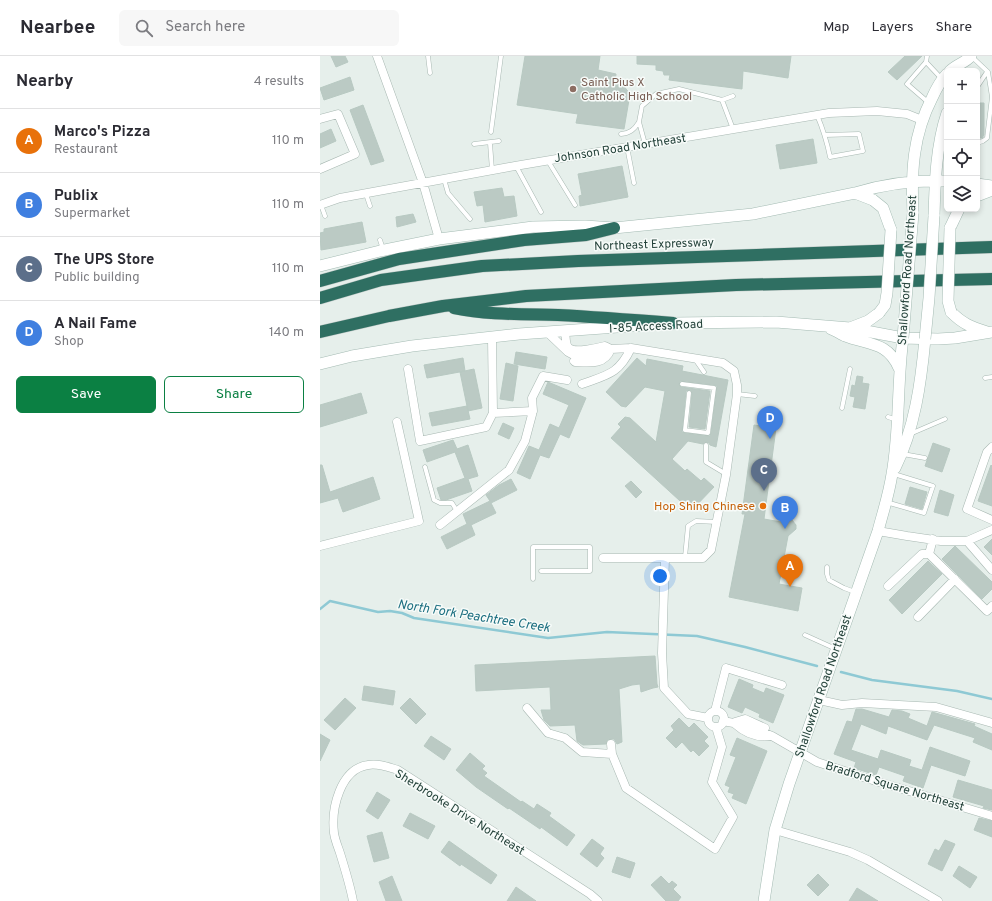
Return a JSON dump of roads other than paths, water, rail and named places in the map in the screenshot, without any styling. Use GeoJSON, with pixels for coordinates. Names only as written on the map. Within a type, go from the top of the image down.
{"type":"FeatureCollection","features":[{"type":"Feature","properties":{"kind":"highway"},"geometry":{"type":"LineString","coordinates":[[320,281],[399,260],[524,240],[586,235],[614,228]]}},
{"type":"Feature","properties":{"kind":"highway","name":"Northeast Expressway"},"geometry":{"type":"LineString","coordinates":[[320,298],[381,280],[482,266],[578,261],[992,247]]}},
{"type":"Feature","properties":{"kind":"highway"},"geometry":{"type":"LineString","coordinates":[[320,332],[389,316],[443,306],[526,296],[736,285],[992,279]]}},
{"type":"Feature","properties":{"kind":"highway"},"geometry":{"type":"LineString","coordinates":[[443,306],[467,311],[502,314],[673,323]]}},
{"type":"Feature","properties":{"kind":"main road"},"geometry":{"type":"LineString","coordinates":[[953,68],[966,60]]}},
{"type":"Feature","properties":{"kind":"main road","name":"Shallowford Road Northeast"},"geometry":{"type":"LineString","coordinates":[[764,901],[775,830],[789,784],[878,531],[886,502],[892,473],[893,418],[903,338],[913,213],[912,182],[914,157],[922,120],[944,78]]}},
{"type":"Feature","properties":{"kind":"main road","name":"Shallowford Road Northeast"},"geometry":{"type":"LineString","coordinates":[[892,473],[902,454],[920,385],[926,339],[935,181],[944,123]]}},
{"type":"Feature","properties":{"kind":"main road"},"geometry":{"type":"LineString","coordinates":[[320,266],[382,245],[533,227],[585,226],[614,228],[753,214],[855,193],[871,188],[912,182],[944,181]]}},
{"type":"Feature","properties":{"kind":"main road"},"geometry":{"type":"LineString","coordinates":[[980,184],[992,186]]}},
{"type":"Feature","properties":{"kind":"main road"},"geometry":{"type":"LineString","coordinates":[[980,195],[992,190]]}},
{"type":"Feature","properties":{"kind":"main road"},"geometry":{"type":"LineString","coordinates":[[850,328],[859,326],[879,313],[885,305],[891,230],[883,208],[873,200],[855,193]]}},
{"type":"Feature","properties":{"kind":"main road"},"geometry":{"type":"LineString","coordinates":[[958,212],[950,228],[948,301],[951,312],[960,321],[968,326],[990,332]]}},
{"type":"Feature","properties":{"kind":"main road","name":"I-85 Access Road"},"geometry":{"type":"LineString","coordinates":[[320,364],[352,356],[412,346],[519,334],[565,332],[673,323],[776,322],[850,328],[903,338],[926,339],[955,338],[990,332]]}},
{"type":"Feature","properties":{"kind":"main road"},"geometry":{"type":"LineString","coordinates":[[827,327],[846,336],[866,341],[880,347],[891,354],[899,368]]}},
{"type":"Feature","properties":{"kind":"street"},"geometry":{"type":"LineString","coordinates":[[377,56],[423,182],[439,239]]}},
{"type":"Feature","properties":{"kind":"street","name":"Johnson Road Northeast"},"geometry":{"type":"LineString","coordinates":[[320,205],[340,198],[423,182],[829,113],[877,111],[907,114],[922,120]]}},
{"type":"Feature","properties":{"kind":"street"},"geometry":{"type":"LineString","coordinates":[[320,119],[338,114],[355,154],[320,169]]}},
{"type":"Feature","properties":{"kind":"street"},"geometry":{"type":"LineString","coordinates":[[565,332],[567,345],[569,348],[594,355]]}},
{"type":"Feature","properties":{"kind":"street"},"geometry":{"type":"LineString","coordinates":[[548,333],[568,352],[580,358],[611,349],[631,348],[723,363],[734,372],[737,385],[737,394],[726,475],[716,522],[712,550],[703,558],[603,558]]}},
{"type":"Feature","properties":{"kind":"street"},"geometry":{"type":"LineString","coordinates":[[408,369],[420,441],[486,427],[493,413],[492,338]]}},
{"type":"Feature","properties":{"kind":"street"},"geometry":{"type":"LineString","coordinates":[[582,384],[612,373],[626,360],[631,348]]}},
{"type":"Feature","properties":{"kind":"street"},"geometry":{"type":"LineString","coordinates":[[440,525],[509,470],[525,441],[533,411],[532,398],[543,376],[567,380]]}},
{"type":"Feature","properties":{"kind":"street"},"geometry":{"type":"LineString","coordinates":[[493,413],[533,411]]}},
{"type":"Feature","properties":{"kind":"street"},"geometry":{"type":"LineString","coordinates":[[320,546],[419,521],[397,422]]}},
{"type":"Feature","properties":{"kind":"street"},"geometry":{"type":"LineString","coordinates":[[992,447],[988,452],[967,509],[992,520]]}},
{"type":"Feature","properties":{"kind":"street"},"geometry":{"type":"LineString","coordinates":[[878,531],[933,539],[966,541],[992,530]]}},
{"type":"Feature","properties":{"kind":"street"},"geometry":{"type":"LineString","coordinates":[[929,554],[933,539]]}},
{"type":"Feature","properties":{"kind":"street"},"geometry":{"type":"LineString","coordinates":[[966,541],[992,570]]}},
{"type":"Feature","properties":{"kind":"street"},"geometry":{"type":"LineString","coordinates":[[888,586],[922,554],[929,554],[987,611],[992,606]]}},
{"type":"Feature","properties":{"kind":"street"},"geometry":{"type":"LineString","coordinates":[[664,558],[662,653],[664,688],[688,714],[708,718]]}},
{"type":"Feature","properties":{"kind":"street"},"geometry":{"type":"LineString","coordinates":[[918,617],[956,579]]}},
{"type":"Feature","properties":{"kind":"street"},"geometry":{"type":"LineString","coordinates":[[715,711],[726,668],[782,685]]}},
{"type":"Feature","properties":{"kind":"street"},"geometry":{"type":"LineString","coordinates":[[818,700],[842,705],[862,703],[936,707],[992,723]]}},
{"type":"Feature","properties":{"kind":"street"},"geometry":{"type":"LineString","coordinates":[[527,708],[548,733],[565,738],[582,752],[612,754]]}},
{"type":"Feature","properties":{"kind":"street"},"geometry":{"type":"LineString","coordinates":[[715,711],[722,714],[723,721],[716,727],[710,725],[708,718],[710,713],[715,711]]}},
{"type":"Feature","properties":{"kind":"street","name":"Bradford Square Northeast"},"geometry":{"type":"LineString","coordinates":[[723,721],[744,725],[772,736],[800,753],[824,765],[992,816]]}},
{"type":"Feature","properties":{"kind":"street"},"geometry":{"type":"LineString","coordinates":[[611,744],[612,754],[626,788],[715,849],[733,817],[712,782],[722,747],[716,727]]}},
{"type":"Feature","properties":{"kind":"street","name":"Sherbrooke Drive Northeast"},"geometry":{"type":"LineString","coordinates":[[353,901],[334,834],[333,814],[337,796],[346,780],[355,769],[367,765],[378,764],[398,770],[590,894],[598,901]]}},
{"type":"Feature","properties":{"kind":"street"},"geometry":{"type":"LineString","coordinates":[[775,830],[850,852],[868,860],[938,901]]}},
{"type":"Feature","properties":{"kind":"lane"},"geometry":{"type":"LineString","coordinates":[[428,56],[430,73]]}},
{"type":"Feature","properties":{"kind":"lane"},"geometry":{"type":"LineString","coordinates":[[491,132],[501,56]]}},
{"type":"Feature","properties":{"kind":"lane"},"geometry":{"type":"LineString","coordinates":[[927,56],[926,62],[907,84],[930,103]]}},
{"type":"Feature","properties":{"kind":"lane"},"geometry":{"type":"LineString","coordinates":[[966,60],[988,72]]}},
{"type":"Feature","properties":{"kind":"lane"},"geometry":{"type":"LineString","coordinates":[[926,62],[944,74]]}},
{"type":"Feature","properties":{"kind":"lane"},"geometry":{"type":"LineString","coordinates":[[980,83],[988,72]]}},
{"type":"Feature","properties":{"kind":"lane"},"geometry":{"type":"LineString","coordinates":[[980,142],[987,138],[992,97],[988,72]]}},
{"type":"Feature","properties":{"kind":"lane"},"geometry":{"type":"LineString","coordinates":[[621,134],[628,133],[634,129],[639,122],[642,106],[656,94],[679,89],[722,100],[733,96]]}},
{"type":"Feature","properties":{"kind":"lane"},"geometry":{"type":"LineString","coordinates":[[722,100],[733,129]]}},
{"type":"Feature","properties":{"kind":"lane"},"geometry":{"type":"LineString","coordinates":[[817,115],[825,135],[830,157],[863,151],[859,134],[825,135]]}},
{"type":"Feature","properties":{"kind":"lane"},"geometry":{"type":"LineString","coordinates":[[639,122],[645,144]]}},
{"type":"Feature","properties":{"kind":"lane"},"geometry":{"type":"LineString","coordinates":[[474,144],[499,141]]}},
{"type":"Feature","properties":{"kind":"lane"},"geometry":{"type":"LineString","coordinates":[[490,143],[492,170]]}},
{"type":"Feature","properties":{"kind":"lane"},"geometry":{"type":"LineString","coordinates":[[627,147],[634,183]]}},
{"type":"Feature","properties":{"kind":"lane"},"geometry":{"type":"LineString","coordinates":[[548,160],[575,205]]}},
{"type":"Feature","properties":{"kind":"lane"},"geometry":{"type":"LineString","coordinates":[[515,166],[541,212]]}},
{"type":"Feature","properties":{"kind":"lane"},"geometry":{"type":"LineString","coordinates":[[444,179],[448,193],[470,219]]}},
{"type":"Feature","properties":{"kind":"lane"},"geometry":{"type":"LineString","coordinates":[[366,194],[370,206]]}},
{"type":"Feature","properties":{"kind":"lane"},"geometry":{"type":"LineString","coordinates":[[320,205],[325,216]]}},
{"type":"Feature","properties":{"kind":"lane"},"geometry":{"type":"LineString","coordinates":[[695,358],[704,372]]}},
{"type":"Feature","properties":{"kind":"lane"},"geometry":{"type":"LineString","coordinates":[[842,408],[850,369]]}},
{"type":"Feature","properties":{"kind":"lane"},"geometry":{"type":"LineString","coordinates":[[985,378],[992,377]]}},
{"type":"Feature","properties":{"kind":"lane"},"geometry":{"type":"LineString","coordinates":[[682,384],[714,388],[708,433],[685,430],[689,393]]}},
{"type":"Feature","properties":{"kind":"lane"},"geometry":{"type":"LineString","coordinates":[[737,394],[755,396]]}},
{"type":"Feature","properties":{"kind":"lane"},"geometry":{"type":"LineString","coordinates":[[908,435],[945,419]]}},
{"type":"Feature","properties":{"kind":"lane"},"geometry":{"type":"LineString","coordinates":[[706,446],[706,462],[726,475]]}},
{"type":"Feature","properties":{"kind":"lane"},"geometry":{"type":"LineString","coordinates":[[902,454],[925,458]]}},
{"type":"Feature","properties":{"kind":"lane"},"geometry":{"type":"LineString","coordinates":[[425,467],[434,500],[440,503],[452,503],[458,511]]}},
{"type":"Feature","properties":{"kind":"lane"},"geometry":{"type":"LineString","coordinates":[[886,502],[924,514],[933,486],[892,473]]}},
{"type":"Feature","properties":{"kind":"lane"},"geometry":{"type":"LineString","coordinates":[[685,557],[688,526],[696,521],[716,522]]}},
{"type":"Feature","properties":{"kind":"lane"},"geometry":{"type":"LineString","coordinates":[[533,579],[533,547],[590,547],[590,571],[541,571]]}},
{"type":"Feature","properties":{"kind":"lane"},"geometry":{"type":"LineString","coordinates":[[827,566],[829,580],[844,588],[856,592]]}},
{"type":"Feature","properties":{"kind":"lane"},"geometry":{"type":"LineString","coordinates":[[805,635],[836,649]]}},
{"type":"Feature","properties":{"kind":"waterway","name":"North Fork Peachtree Creek"},"geometry":{"type":"LineString","coordinates":[[320,609],[330,601],[378,612],[390,611],[402,613],[414,618],[548,638],[607,632],[697,636],[817,666]]}},
{"type":"Feature","properties":{"kind":"waterway","name":"North Fork Peachtree Creek"},"geometry":{"type":"LineString","coordinates":[[841,672],[872,680],[957,691],[992,699]]}},
{"type":"Feature","properties":{"kind":"place","name":"Saint Pius X Catholic High School"},"geometry":{"type":"Point","coordinates":[573,89]}},
{"type":"Feature","properties":{"kind":"place","name":"A Nail Fame"},"geometry":{"type":"Point","coordinates":[770,439]}},
{"type":"Feature","properties":{"kind":"place","name":"The UPS Store"},"geometry":{"type":"Point","coordinates":[764,491]}},
{"type":"Feature","properties":{"kind":"place","name":"Hop Shing Chinese"},"geometry":{"type":"Point","coordinates":[763,506]}},
{"type":"Feature","properties":{"kind":"place","name":"Publix"},"geometry":{"type":"Point","coordinates":[785,529]}},
{"type":"Feature","properties":{"kind":"place","name":"Marco's Pizza"},"geometry":{"type":"Point","coordinates":[790,587]}}]}
